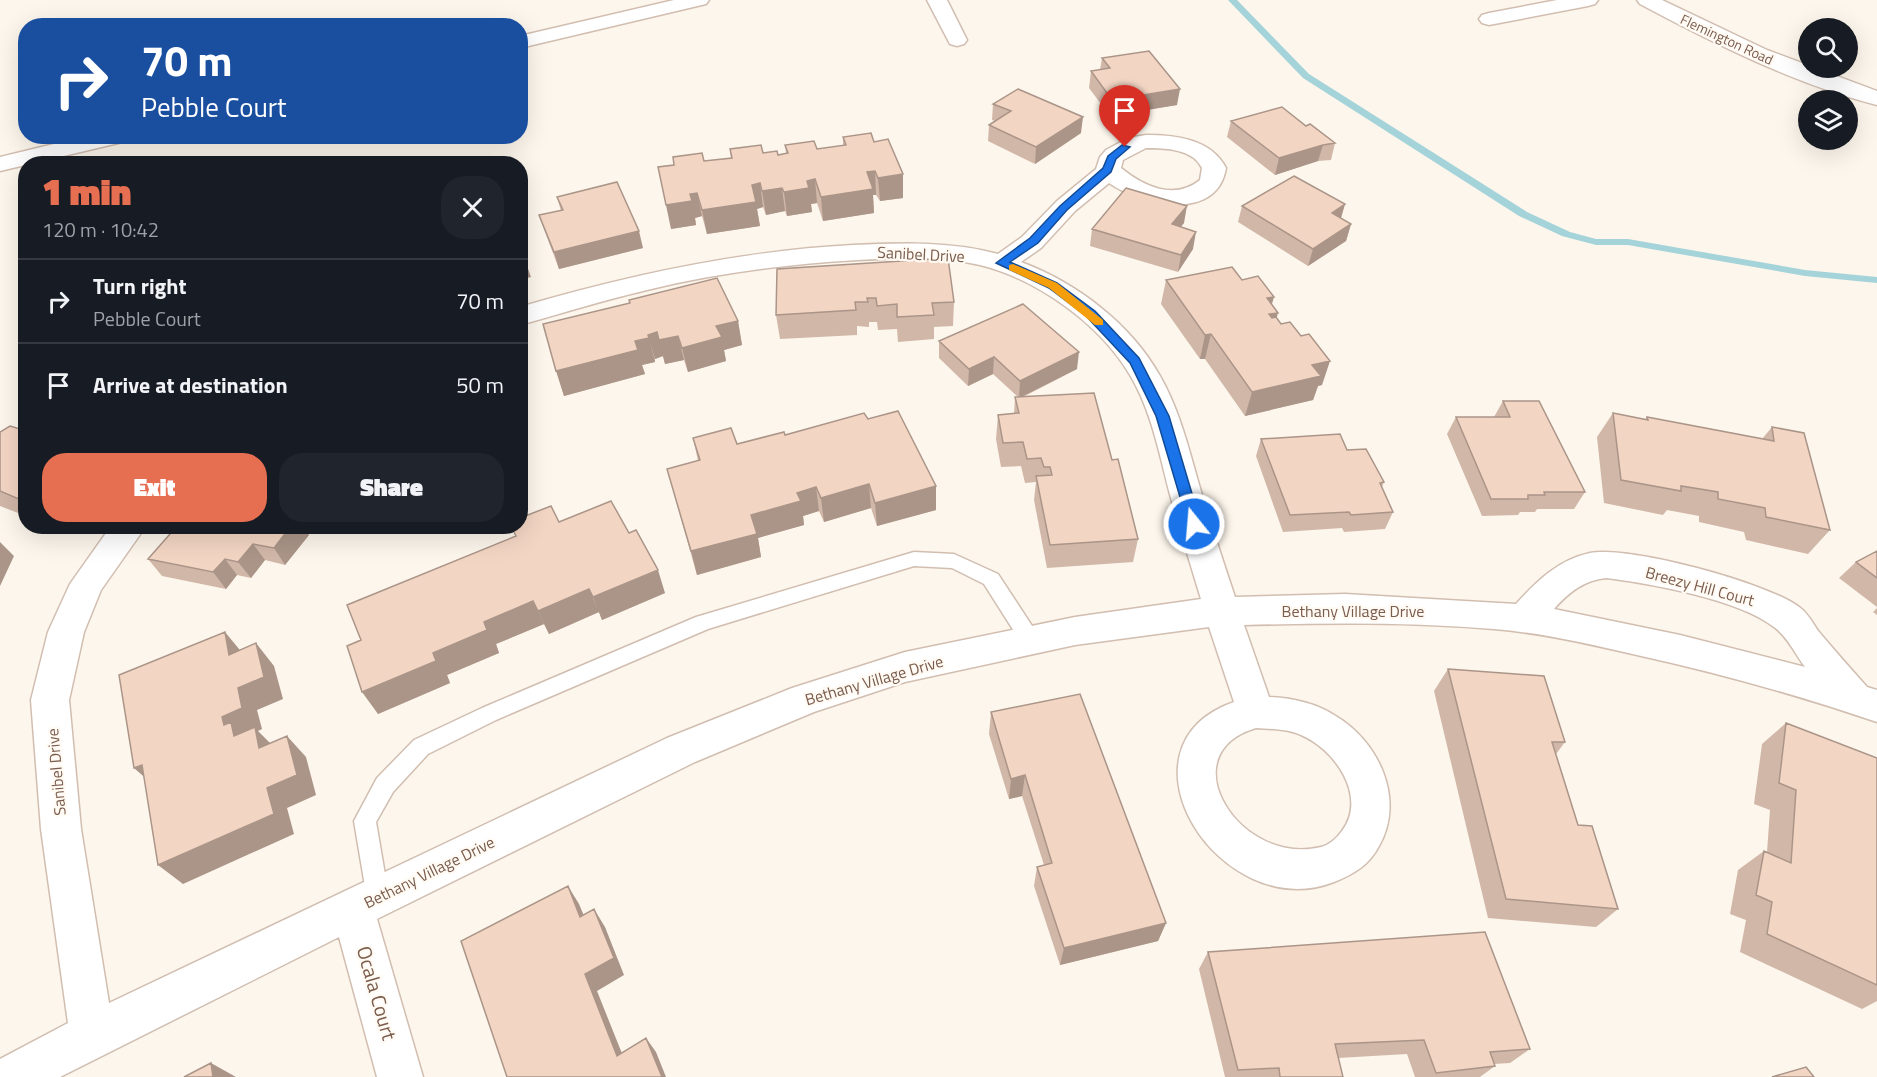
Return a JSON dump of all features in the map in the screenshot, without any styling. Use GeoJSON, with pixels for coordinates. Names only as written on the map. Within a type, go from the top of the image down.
{"type":"FeatureCollection","features":[{"type":"Feature","properties":{"kind":"street"},"geometry":{"type":"LineString","coordinates":[[528,40],[699,0]]}},
{"type":"Feature","properties":{"kind":"street"},"geometry":{"type":"LineString","coordinates":[[937,0],[957,40]]}},
{"type":"Feature","properties":{"kind":"street"},"geometry":{"type":"LineString","coordinates":[[1489,19],[1588,0]]}},
{"type":"Feature","properties":{"kind":"street","name":"Flemington Road"},"geometry":{"type":"LineString","coordinates":[[1647,0],[1726,40],[1778,62],[1877,98]]}},
{"type":"Feature","properties":{"kind":"street"},"geometry":{"type":"LineString","coordinates":[[34,156],[85,144]]}},
{"type":"Feature","properties":{"kind":"street"},"geometry":{"type":"LineString","coordinates":[[0,164],[18,160]]}},
{"type":"Feature","properties":{"kind":"street"},"geometry":{"type":"LineString","coordinates":[[1002,263],[1034,241],[1063,208],[1108,170]]}},
{"type":"Feature","properties":{"kind":"street","name":"Sanibel Drive"},"geometry":{"type":"LineString","coordinates":[[528,314],[674,275],[766,259],[819,254],[891,251],[945,252],[1002,263],[1053,285],[1090,314],[1135,361],[1162,416],[1221,612],[1256,712]]}},
{"type":"Feature","properties":{"kind":"street","name":"Sanibel Drive"},"geometry":{"type":"LineString","coordinates":[[92,1035],[61,829],[50,700],[66,632],[87,584],[124,534]]}},
{"type":"Feature","properties":{"kind":"street","name":"Breezy Hill Court"},"geometry":{"type":"LineString","coordinates":[[1524,619],[1553,585],[1573,572],[1592,565],[1615,564],[1719,589],[1766,604],[1788,617],[1865,702]]}},
{"type":"Feature","properties":{"kind":"street","name":"Bethany Village Drive"},"geometry":{"type":"LineString","coordinates":[[13,1077],[92,1035],[681,750],[805,699],[905,667],[1075,631],[1183,615],[1221,612],[1345,608],[1494,615],[1562,624],[1680,650],[1801,681],[1865,702]]}},
{"type":"Feature","properties":{"kind":"street"},"geometry":{"type":"LineString","coordinates":[[1256,712],[1289,714],[1321,726],[1349,749],[1366,777],[1373,808],[1368,827],[1365,837],[1344,858],[1313,869],[1277,867],[1242,852],[1215,827],[1199,797],[1196,766],[1206,739],[1227,721],[1256,712]]}},
{"type":"Feature","properties":{"kind":"street","name":"Ocala Court"},"geometry":{"type":"LineString","coordinates":[[365,904],[400,1077]]}},
{"type":"Feature","properties":{"kind":"lane"},"geometry":{"type":"LineString","coordinates":[[365,904],[365,821],[385,785],[421,747],[489,714],[703,623],[914,560],[954,561],[991,579],[1031,641]]}},
{"type":"Feature","properties":{"kind":"building"},"geometry":{"type":"Polygon","coordinates":[[[1149,51],[1180,89],[1112,100],[1091,71],[1110,68],[1102,58],[1149,51]]]}},
{"type":"Feature","properties":{"kind":"building"},"geometry":{"type":"Polygon","coordinates":[[[1018,89],[1083,117],[1036,147],[989,125],[1011,111],[993,104],[1018,89]]]}},
{"type":"Feature","properties":{"kind":"building"},"geometry":{"type":"Polygon","coordinates":[[[1282,107],[1306,126],[1310,124],[1335,143],[1279,158],[1231,121],[1282,107]]]}},
{"type":"Feature","properties":{"kind":"building"},"geometry":{"type":"Polygon","coordinates":[[[871,133],[874,142],[888,139],[903,174],[878,178],[875,171],[867,172],[873,189],[821,197],[815,179],[807,181],[809,188],[784,192],[782,188],[762,191],[760,183],[752,185],[756,202],[702,210],[697,193],[690,194],[692,201],[666,205],[658,167],[674,165],[673,157],[702,153],[704,161],[732,158],[730,149],[761,145],[763,153],[777,151],[778,155],[788,153],[785,145],[814,141],[817,149],[846,145],[843,137],[871,133]]]}},
{"type":"Feature","properties":{"kind":"building"},"geometry":{"type":"Polygon","coordinates":[[[1294,176],[1345,204],[1332,213],[1351,224],[1313,249],[1242,206],[1294,176]]]}},
{"type":"Feature","properties":{"kind":"building"},"geometry":{"type":"Polygon","coordinates":[[[617,182],[639,231],[554,252],[539,215],[563,210],[557,197],[617,182]]]}},
{"type":"Feature","properties":{"kind":"building"},"geometry":{"type":"Polygon","coordinates":[[[1126,188],[1187,206],[1172,224],[1196,232],[1181,255],[1092,229],[1126,188]]]}},
{"type":"Feature","properties":{"kind":"building"},"geometry":{"type":"Polygon","coordinates":[[[948,258],[954,302],[932,303],[934,315],[897,317],[897,304],[877,306],[876,298],[867,298],[868,302],[855,302],[856,310],[776,315],[777,269],[948,258]]]}},
{"type":"Feature","properties":{"kind":"building"},"geometry":{"type":"Polygon","coordinates":[[[1232,267],[1242,280],[1258,276],[1274,297],[1267,298],[1278,313],[1269,314],[1272,318],[1276,317],[1281,324],[1290,322],[1301,336],[1309,334],[1330,361],[1312,365],[1321,376],[1252,392],[1211,334],[1205,335],[1166,280],[1232,267]]]}},
{"type":"Feature","properties":{"kind":"building"},"geometry":{"type":"Polygon","coordinates":[[[717,278],[738,321],[716,326],[722,337],[682,348],[678,336],[659,340],[657,332],[648,335],[649,338],[635,341],[638,350],[556,371],[543,324],[630,303],[629,300],[717,278]]]}},
{"type":"Feature","properties":{"kind":"building"},"geometry":{"type":"Polygon","coordinates":[[[1023,304],[1079,352],[1020,381],[994,357],[969,369],[939,341],[1023,304]]]}},
{"type":"Feature","properties":{"kind":"building"},"geometry":{"type":"Polygon","coordinates":[[[1094,393],[1112,460],[1118,459],[1138,539],[1050,545],[1036,476],[1052,475],[1050,467],[1044,467],[1041,458],[1027,459],[1023,442],[1003,443],[998,415],[1019,413],[1015,397],[1094,393]]]}},
{"type":"Feature","properties":{"kind":"building"},"geometry":{"type":"Polygon","coordinates":[[[1503,401],[1539,401],[1585,492],[1544,492],[1545,495],[1528,495],[1528,499],[1491,499],[1456,417],[1510,417],[1503,401]]]}},
{"type":"Feature","properties":{"kind":"building"},"geometry":{"type":"Polygon","coordinates":[[[898,411],[936,486],[875,503],[869,484],[821,498],[816,487],[797,493],[801,501],[751,515],[757,534],[691,551],[667,469],[700,460],[693,438],[731,428],[737,444],[784,432],[785,435],[864,413],[868,419],[898,411]]]}},
{"type":"Feature","properties":{"kind":"building"},"geometry":{"type":"Polygon","coordinates":[[[1613,413],[1648,420],[1647,417],[1774,441],[1772,427],[1804,433],[1830,530],[1766,517],[1765,508],[1718,499],[1718,492],[1681,486],[1681,491],[1621,480],[1613,413]]]}},
{"type":"Feature","properties":{"kind":"building"},"geometry":{"type":"Polygon","coordinates":[[[10,426],[18,428],[18,499],[0,491],[0,432],[10,426]]]}},
{"type":"Feature","properties":{"kind":"building"},"geometry":{"type":"Polygon","coordinates":[[[1340,434],[1347,450],[1366,449],[1384,482],[1380,483],[1393,512],[1290,515],[1261,439],[1340,434]]]}},
{"type":"Feature","properties":{"kind":"building"},"geometry":{"type":"Polygon","coordinates":[[[611,501],[629,533],[636,530],[658,570],[593,597],[589,589],[538,611],[533,601],[484,622],[487,630],[433,653],[436,661],[362,692],[347,646],[361,640],[347,605],[516,536],[515,534],[528,534],[528,515],[551,506],[559,522],[611,501]]]}},
{"type":"Feature","properties":{"kind":"building"},"geometry":{"type":"Polygon","coordinates":[[[170,534],[285,534],[274,548],[253,544],[238,562],[225,559],[213,572],[148,559],[170,534]]]}},
{"type":"Feature","properties":{"kind":"building"},"geometry":{"type":"Polygon","coordinates":[[[1877,551],[1877,578],[1856,562],[1877,551]]]}},
{"type":"Feature","properties":{"kind":"building"},"geometry":{"type":"Polygon","coordinates":[[[225,632],[229,655],[256,643],[264,677],[238,688],[242,708],[222,717],[224,725],[231,722],[234,736],[255,727],[259,748],[287,736],[297,775],[267,788],[274,814],[158,865],[142,765],[134,768],[119,675],[225,632]]]}},
{"type":"Feature","properties":{"kind":"building"},"geometry":{"type":"Polygon","coordinates":[[[1448,669],[1544,676],[1565,742],[1552,742],[1578,825],[1592,826],[1618,909],[1506,899],[1448,669]]]}},
{"type":"Feature","properties":{"kind":"building"},"geometry":{"type":"Polygon","coordinates":[[[1080,694],[1166,923],[1064,948],[1037,867],[1052,863],[1025,775],[1011,779],[991,712],[1080,694]]]}},
{"type":"Feature","properties":{"kind":"building"},"geometry":{"type":"Polygon","coordinates":[[[1786,723],[1877,758],[1877,985],[1767,934],[1772,902],[1756,895],[1764,851],[1791,863],[1796,790],[1779,783],[1786,723]]]}},
{"type":"Feature","properties":{"kind":"building"},"geometry":{"type":"Polygon","coordinates":[[[568,886],[580,917],[594,909],[614,958],[585,974],[617,1056],[646,1038],[662,1077],[507,1077],[461,941],[568,886]]]}},
{"type":"Feature","properties":{"kind":"building"},"geometry":{"type":"Polygon","coordinates":[[[1485,932],[1530,1049],[1490,1052],[1495,1066],[1436,1073],[1424,1040],[1335,1044],[1343,1077],[1280,1077],[1279,1068],[1238,1070],[1208,952],[1485,932]]]}},
{"type":"Feature","properties":{"kind":"building"},"geometry":{"type":"Polygon","coordinates":[[[211,1063],[213,1077],[184,1077],[211,1063]]]}},
{"type":"Feature","properties":{"kind":"building"},"geometry":{"type":"Polygon","coordinates":[[[1806,1067],[1814,1077],[1772,1077],[1806,1067]]]}},
{"type":"Feature","properties":{"kind":"waterway"},"geometry":{"type":"LineString","coordinates":[[1232,0],[1306,76],[1523,214],[1566,234],[1596,242],[1628,242],[1805,273],[1877,280]]}},
{"type":"Feature","properties":{"kind":"slow traffic"},"geometry":{"type":"LineString","coordinates":[[1013,267],[1053,285],[1099,322]]}},
{"type":"Feature","properties":{"kind":"route"},"geometry":{"type":"LineString","coordinates":[[1125,147],[1112,158],[1108,170],[1063,208],[1034,241],[1002,263],[1053,285],[1090,314],[1135,361],[1148,383],[1162,416],[1194,524]]}}]}
